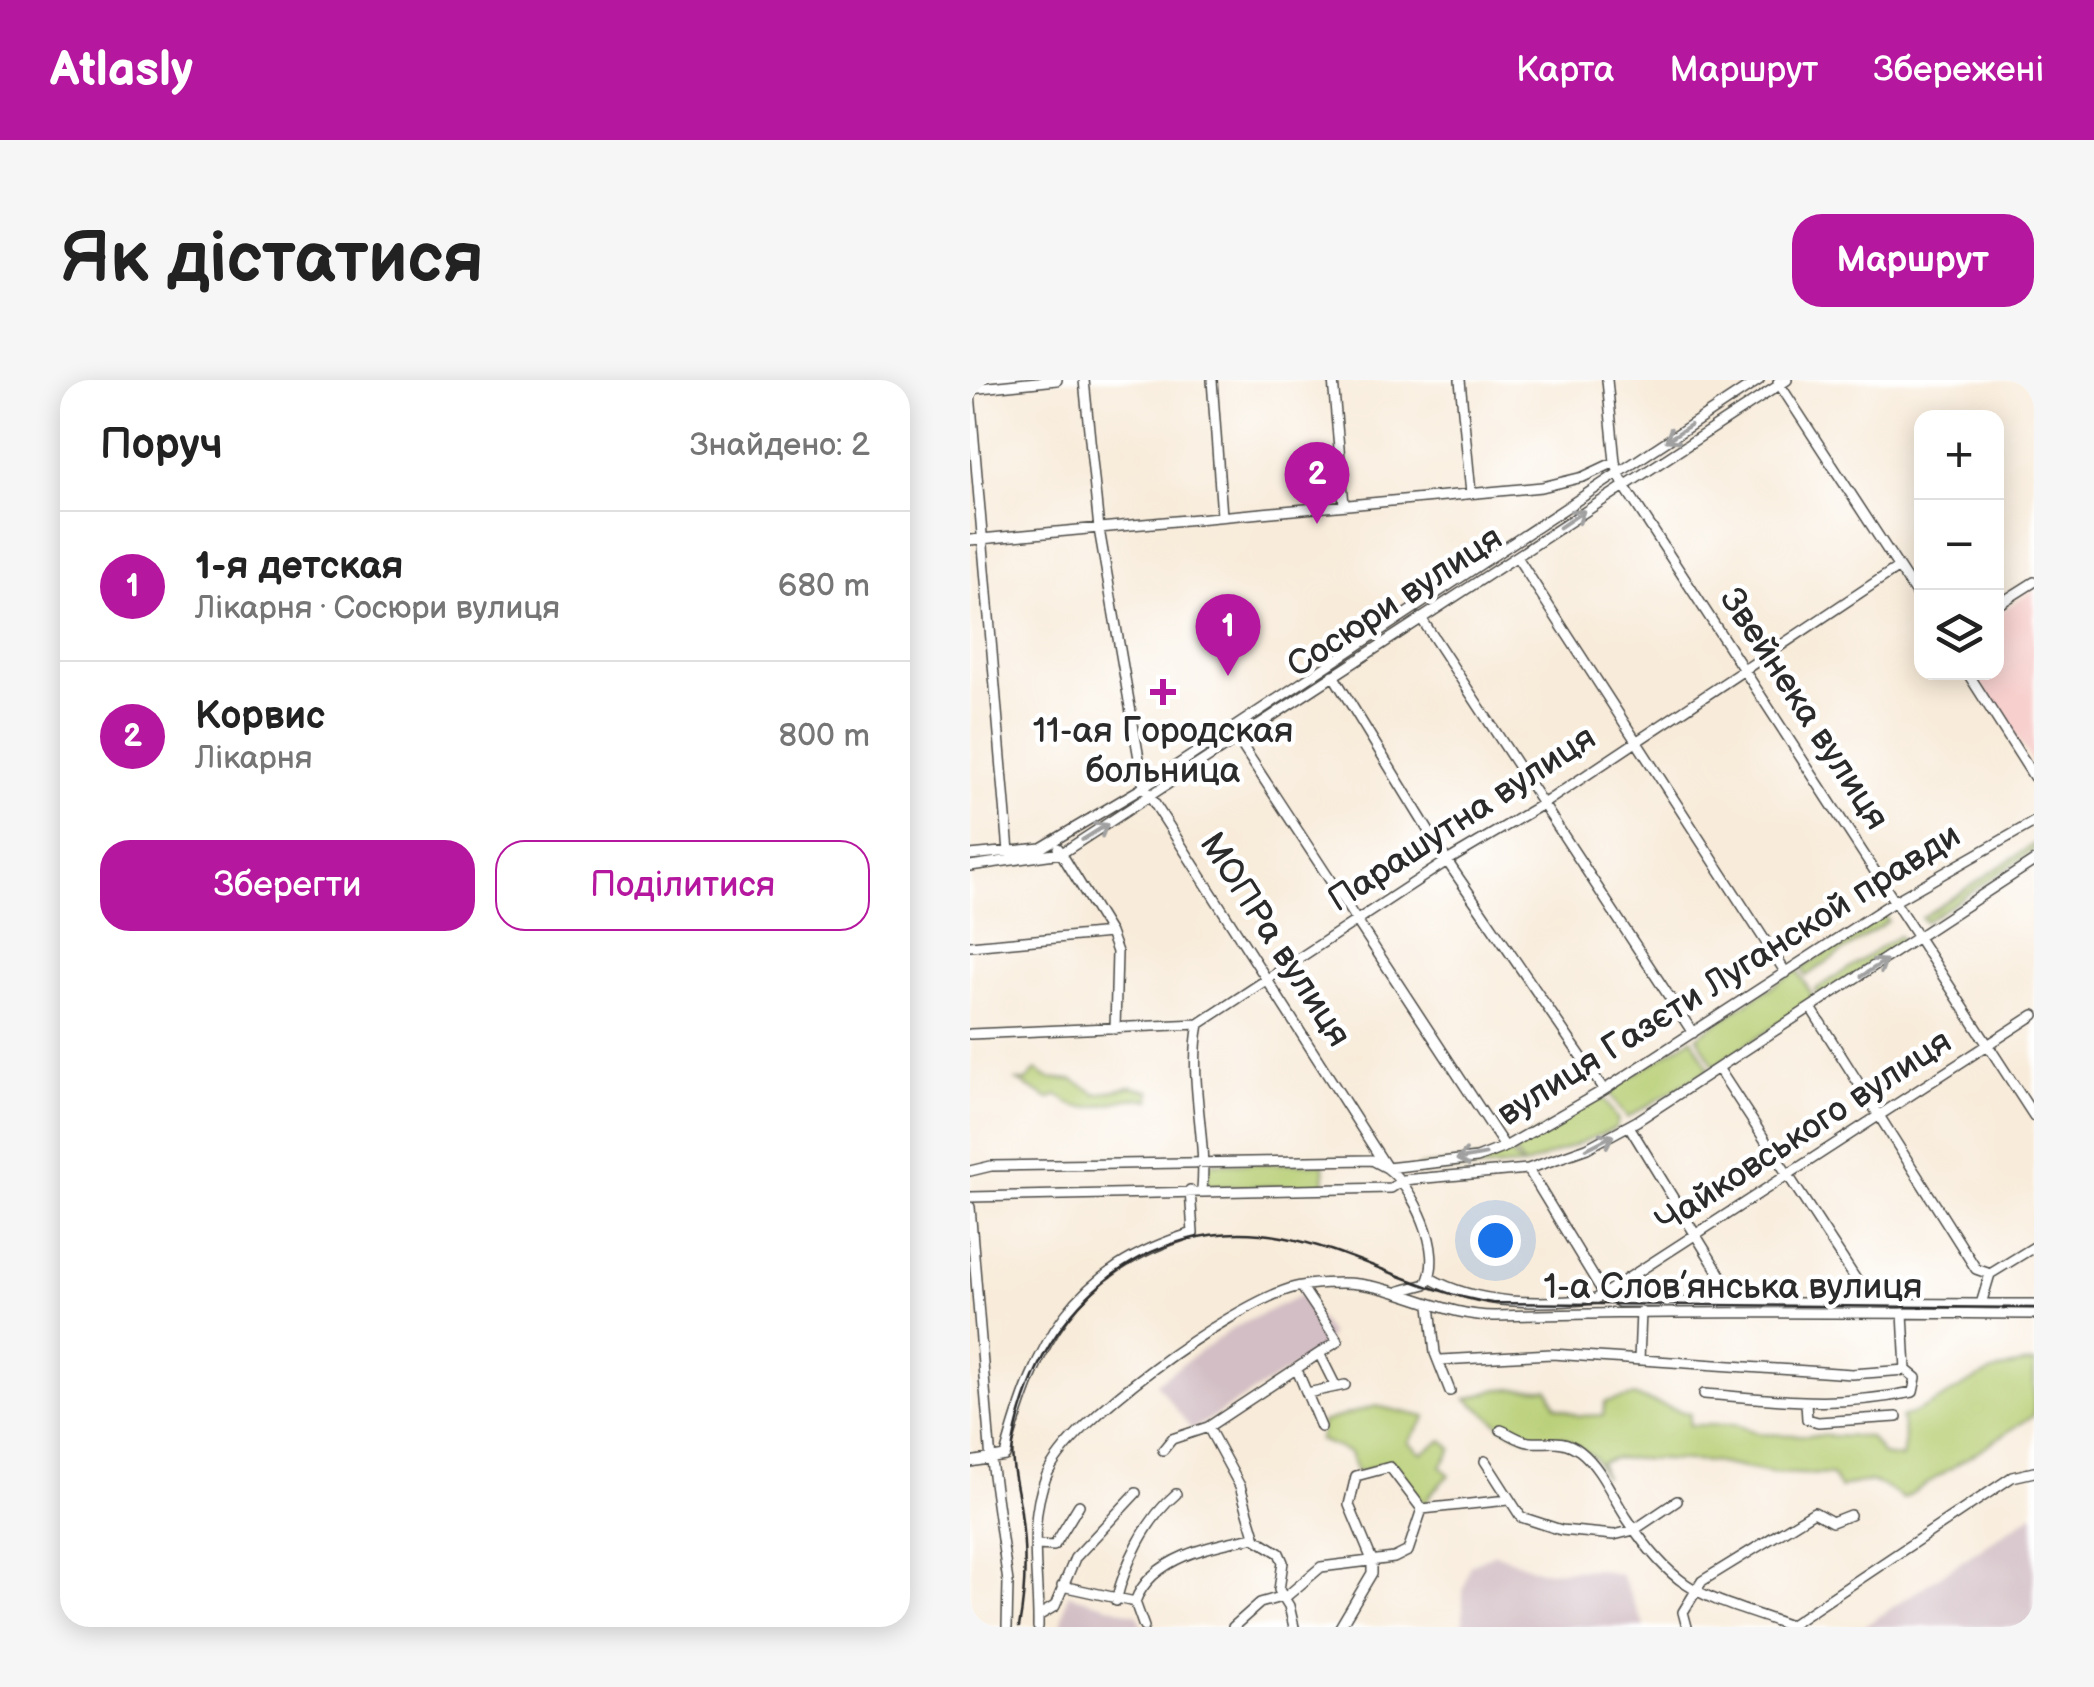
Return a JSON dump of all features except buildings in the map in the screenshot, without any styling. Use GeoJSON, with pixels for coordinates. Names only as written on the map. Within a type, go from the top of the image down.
{"type":"FeatureCollection","features":[{"type":"Feature","properties":{"kind":"street"},"geometry":{"type":"LineString","coordinates":[[1009,852],[975,539],[970,391],[1057,380]]}},
{"type":"Feature","properties":{"kind":"street","name":"МОПРа вулиця"},"geometry":{"type":"LineString","coordinates":[[1084,380],[1099,529],[1147,793],[1388,1168]]}},
{"type":"Feature","properties":{"kind":"street"},"geometry":{"type":"LineString","coordinates":[[1212,380],[1222,516]]}},
{"type":"Feature","properties":{"kind":"street"},"geometry":{"type":"LineString","coordinates":[[1334,380],[1344,504]]}},
{"type":"Feature","properties":{"kind":"street"},"geometry":{"type":"LineString","coordinates":[[1460,380],[1471,492]]}},
{"type":"Feature","properties":{"kind":"street"},"geometry":{"type":"LineString","coordinates":[[975,539],[1542,487],[1584,477],[1617,468],[1607,380]]}},
{"type":"Feature","properties":{"kind":"street","name":"Сосюри вулиця"},"geometry":{"type":"LineString","coordinates":[[970,866],[1062,853],[1617,468],[1760,380]]}},
{"type":"Feature","properties":{"kind":"street"},"geometry":{"type":"LineString","coordinates":[[1781,382],[1914,592]]}},
{"type":"Feature","properties":{"kind":"street","name":"Сосюри вулиця"},"geometry":{"type":"LineString","coordinates":[[970,855],[1041,848],[1147,793],[1781,382]]}},
{"type":"Feature","properties":{"kind":"street","name":"Звейнека вулиця"},"geometry":{"type":"LineString","coordinates":[[1617,468],[1623,484],[1746,667],[2034,1116]]}},
{"type":"Feature","properties":{"kind":"street"},"geometry":{"type":"LineString","coordinates":[[1516,557],[1786,973]]}},
{"type":"Feature","properties":{"kind":"street","name":"Парашутна вулиця"},"geometry":{"type":"LineString","coordinates":[[970,1034],[1199,1024],[1447,861],[1543,804],[1635,738],[1897,568]]}},
{"type":"Feature","properties":{"kind":"street"},"geometry":{"type":"LineString","coordinates":[[2004,601],[2034,582]]}},
{"type":"Feature","properties":{"kind":"street"},"geometry":{"type":"LineString","coordinates":[[1420,618],[1693,1032]]}},
{"type":"Feature","properties":{"kind":"street"},"geometry":{"type":"LineString","coordinates":[[1332,675],[1447,861],[1604,1090]]}},
{"type":"Feature","properties":{"kind":"street"},"geometry":{"type":"LineString","coordinates":[[1972,680],[2034,778]]}},
{"type":"Feature","properties":{"kind":"street"},"geometry":{"type":"LineString","coordinates":[[1237,738],[1505,1147]]}},
{"type":"Feature","properties":{"kind":"street","name":"вулиця Газєти Луганской правди"},"geometry":{"type":"LineString","coordinates":[[970,1172],[991,1166],[1204,1160],[1372,1160],[1388,1168],[1478,1158],[1505,1147],[1604,1090],[1894,901],[2034,822]]}},
{"type":"Feature","properties":{"kind":"street"},"geometry":{"type":"LineString","coordinates":[[1056,841],[1110,933],[1117,952],[1115,1029]]}},
{"type":"Feature","properties":{"kind":"street","name":"вулиця Газєти Луганской правди"},"geometry":{"type":"LineString","coordinates":[[970,1196],[1390,1188],[1404,1180],[1528,1170],[1588,1148],[1629,1126],[2034,861]]}},
{"type":"Feature","properties":{"kind":"street"},"geometry":{"type":"LineString","coordinates":[[970,946],[1110,933]]}},
{"type":"Feature","properties":{"kind":"street"},"geometry":{"type":"LineString","coordinates":[[1811,1008],[1976,1270],[1990,1274]]}},
{"type":"Feature","properties":{"kind":"street","name":"Чайковського вулиця"},"geometry":{"type":"LineString","coordinates":[[1430,1278],[1464,1295],[1536,1301],[1596,1299],[2034,1015]]}},
{"type":"Feature","properties":{"kind":"street"},"geometry":{"type":"LineString","coordinates":[[970,1462],[1006,1456],[1036,1358],[1067,1311],[1114,1270],[1193,1233],[1196,1189],[1204,1160],[1198,1134],[1199,1024]]}},
{"type":"Feature","properties":{"kind":"street"},"geometry":{"type":"LineString","coordinates":[[1718,1068],[1872,1304]]}},
{"type":"Feature","properties":{"kind":"street"},"geometry":{"type":"LineString","coordinates":[[1629,1126],[1738,1304]]}},
{"type":"Feature","properties":{"kind":"street"},"geometry":{"type":"LineString","coordinates":[[1388,1168],[1404,1180],[1424,1227],[1433,1266],[1430,1278],[1421,1287],[1400,1291]]}},
{"type":"Feature","properties":{"kind":"street"},"geometry":{"type":"LineString","coordinates":[[1528,1170],[1604,1294],[1619,1302],[2034,1304]]}},
{"type":"Feature","properties":{"kind":"street"},"geometry":{"type":"LineString","coordinates":[[972,1212],[992,1461],[1008,1582],[1008,1627]]}},
{"type":"Feature","properties":{"kind":"street"},"geometry":{"type":"LineString","coordinates":[[1981,1304],[1990,1274],[2034,1246]]}},
{"type":"Feature","properties":{"kind":"street","name":"1-а Слов’янська вулиця"},"geometry":{"type":"LineString","coordinates":[[1038,1622],[1036,1545],[1047,1474],[1073,1440],[1169,1356],[1262,1300],[1302,1286],[1344,1283],[1400,1291],[1430,1305],[1486,1316],[1641,1312],[2034,1314]]}},
{"type":"Feature","properties":{"kind":"street"},"geometry":{"type":"LineString","coordinates":[[1164,1450],[1172,1440],[1208,1427],[1338,1341],[1302,1286]]}},
{"type":"Feature","properties":{"kind":"street"},"geometry":{"type":"LineString","coordinates":[[1430,1305],[1435,1353],[1450,1390]]}},
{"type":"Feature","properties":{"kind":"street"},"geometry":{"type":"LineString","coordinates":[[1639,1360],[1641,1312]]}},
{"type":"Feature","properties":{"kind":"street"},"geometry":{"type":"LineString","coordinates":[[1903,1313],[1906,1370]]}},
{"type":"Feature","properties":{"kind":"street"},"geometry":{"type":"LineString","coordinates":[[1441,1360],[1552,1354],[1852,1374],[1906,1370],[1916,1378],[1913,1392],[1858,1403],[1704,1394]]}},
{"type":"Feature","properties":{"kind":"street"},"geometry":{"type":"LineString","coordinates":[[1306,1393],[1340,1386],[1320,1355]]}},
{"type":"Feature","properties":{"kind":"street"},"geometry":{"type":"LineString","coordinates":[[1297,1370],[1321,1427]]}},
{"type":"Feature","properties":{"kind":"street"},"geometry":{"type":"LineString","coordinates":[[1806,1402],[1807,1419],[1818,1422],[1897,1417]]}},
{"type":"Feature","properties":{"kind":"street"},"geometry":{"type":"LineString","coordinates":[[1208,1427],[1240,1486],[1255,1537],[1283,1562],[1280,1594]]}},
{"type":"Feature","properties":{"kind":"street"},"geometry":{"type":"LineString","coordinates":[[1501,1430],[1529,1442],[1560,1440],[1578,1449],[1591,1460],[1634,1530],[1676,1581],[1692,1593],[1789,1626],[2029,1471]]}},
{"type":"Feature","properties":{"kind":"street"},"geometry":{"type":"LineString","coordinates":[[1485,1461],[1521,1517],[1546,1527],[1614,1535],[1634,1530],[1677,1500]]}},
{"type":"Feature","properties":{"kind":"street"},"geometry":{"type":"LineString","coordinates":[[1340,1627],[1372,1572],[1372,1560],[1349,1505],[1356,1476],[1390,1467],[1422,1509]]}},
{"type":"Feature","properties":{"kind":"street"},"geometry":{"type":"LineString","coordinates":[[1038,1622],[1055,1606],[1075,1558],[1136,1493]]}},
{"type":"Feature","properties":{"kind":"street"},"geometry":{"type":"LineString","coordinates":[[1116,1601],[1131,1558],[1162,1506],[1176,1494]]}},
{"type":"Feature","properties":{"kind":"street"},"geometry":{"type":"LineString","coordinates":[[1422,1509],[1508,1500]]}},
{"type":"Feature","properties":{"kind":"street"},"geometry":{"type":"LineString","coordinates":[[1036,1545],[1054,1546],[1079,1505]]}},
{"type":"Feature","properties":{"kind":"street"},"geometry":{"type":"LineString","coordinates":[[1233,1627],[1260,1603],[1280,1594],[1288,1595],[1322,1567],[1394,1558],[1408,1551],[1422,1509]]}},
{"type":"Feature","properties":{"kind":"street"},"geometry":{"type":"LineString","coordinates":[[1687,1627],[1684,1612],[1702,1581],[1814,1512],[1832,1522],[1850,1515]]}},
{"type":"Feature","properties":{"kind":"street"},"geometry":{"type":"LineString","coordinates":[[1144,1627],[1135,1602],[1149,1576],[1164,1566],[1255,1537]]}},
{"type":"Feature","properties":{"kind":"street"},"geometry":{"type":"LineString","coordinates":[[1062,1586],[1116,1601],[1125,1598],[1135,1602]]}},
{"type":"Feature","properties":{"kind":"street"},"geometry":{"type":"LineString","coordinates":[[1280,1594],[1286,1597],[1294,1627]]}},
{"type":"Feature","properties":{"kind":"shaded area"},"geometry":{"type":"Polygon","coordinates":[[[2034,590],[2034,764],[1979,680],[2004,680],[2004,609],[2034,590]]]}},
{"type":"Feature","properties":{"kind":"shaded area"},"geometry":{"type":"Polygon","coordinates":[[[1301,1295],[1330,1333],[1326,1347],[1192,1430],[1156,1383],[1233,1328],[1301,1295]]]}},
{"type":"Feature","properties":{"kind":"shaded area"},"geometry":{"type":"Polygon","coordinates":[[[2034,1513],[2034,1627],[1863,1627],[2034,1513]]]}},
{"type":"Feature","properties":{"kind":"shaded area"},"geometry":{"type":"Polygon","coordinates":[[[1495,1553],[1540,1571],[1596,1569],[1621,1575],[1645,1627],[1463,1627],[1463,1592],[1470,1565],[1495,1553]]]}},
{"type":"Feature","properties":{"kind":"shaded area"},"geometry":{"type":"Polygon","coordinates":[[[1068,1594],[1138,1615],[1142,1627],[1061,1627],[1068,1594]]]}},
{"type":"Feature","properties":{"kind":"green space"},"geometry":{"type":"Polygon","coordinates":[[[2034,844],[2034,850],[1925,922],[1921,918],[2034,844]]]}},
{"type":"Feature","properties":{"kind":"green space"},"geometry":{"type":"Polygon","coordinates":[[[1884,914],[1888,921],[1806,976],[1802,969],[1884,914]]]}},
{"type":"Feature","properties":{"kind":"green space"},"geometry":{"type":"Polygon","coordinates":[[[1899,936],[1904,943],[1819,997],[1815,990],[1899,936]]]}},
{"type":"Feature","properties":{"kind":"green space"},"geometry":{"type":"Polygon","coordinates":[[[1797,970],[1815,1000],[1714,1066],[1697,1036],[1797,970]]]}},
{"type":"Feature","properties":{"kind":"green space"},"geometry":{"type":"Polygon","coordinates":[[[1692,1038],[1709,1069],[1627,1118],[1611,1095],[1615,1087],[1692,1038]]]}},
{"type":"Feature","properties":{"kind":"green space"},"geometry":{"type":"Polygon","coordinates":[[[1036,1070],[1048,1078],[1073,1080],[1097,1094],[1131,1087],[1150,1091],[1150,1100],[1079,1107],[1057,1095],[1049,1099],[1018,1081],[1026,1081],[1036,1070]]]}},
{"type":"Feature","properties":{"kind":"green space"},"geometry":{"type":"Polygon","coordinates":[[[1598,1098],[1604,1099],[1618,1120],[1616,1128],[1524,1166],[1512,1148],[1598,1098]]]}},
{"type":"Feature","properties":{"kind":"green space"},"geometry":{"type":"Polygon","coordinates":[[[1508,1150],[1521,1166],[1417,1173],[1419,1167],[1486,1159],[1508,1150]]]}},
{"type":"Feature","properties":{"kind":"green space"},"geometry":{"type":"Polygon","coordinates":[[[1208,1163],[1324,1164],[1325,1186],[1206,1187],[1208,1163]]]}},
{"type":"Feature","properties":{"kind":"green space"},"geometry":{"type":"Polygon","coordinates":[[[2034,1363],[2034,1415],[1903,1499],[1873,1483],[1840,1488],[1832,1475],[1770,1473],[1712,1462],[1614,1458],[1600,1462],[1604,1477],[1594,1457],[1564,1437],[1530,1439],[1503,1427],[1467,1399],[1499,1389],[1548,1389],[1556,1406],[1579,1416],[1603,1415],[1605,1402],[1633,1396],[1690,1414],[1689,1425],[1736,1425],[1761,1434],[1870,1437],[1883,1455],[1902,1458],[1905,1438],[1901,1418],[1996,1370],[2034,1363]]]}},
{"type":"Feature","properties":{"kind":"green space"},"geometry":{"type":"Polygon","coordinates":[[[1376,1406],[1426,1417],[1408,1442],[1421,1453],[1443,1440],[1452,1449],[1441,1466],[1449,1475],[1430,1494],[1426,1506],[1390,1463],[1357,1473],[1350,1453],[1319,1440],[1322,1422],[1376,1406]]]}},
{"type":"Feature","properties":{"kind":"railway"},"geometry":{"type":"LineString","coordinates":[[1019,1627],[1024,1556],[1012,1453],[1025,1397],[1045,1354],[1071,1315],[1104,1282],[1142,1257],[1184,1240],[1231,1233],[1282,1237],[1309,1243],[1438,1290],[1492,1303],[2034,1308]]}},
{"type":"Feature","properties":{"kind":"place","name":"Корвис"},"geometry":{"type":"Point","coordinates":[1317,524]}},
{"type":"Feature","properties":{"kind":"place","name":"1-я детская"},"geometry":{"type":"Point","coordinates":[1228,676]}},
{"type":"Feature","properties":{"kind":"place","name":"11-ая Городская больница"},"geometry":{"type":"Point","coordinates":[1163,692]}}]}
